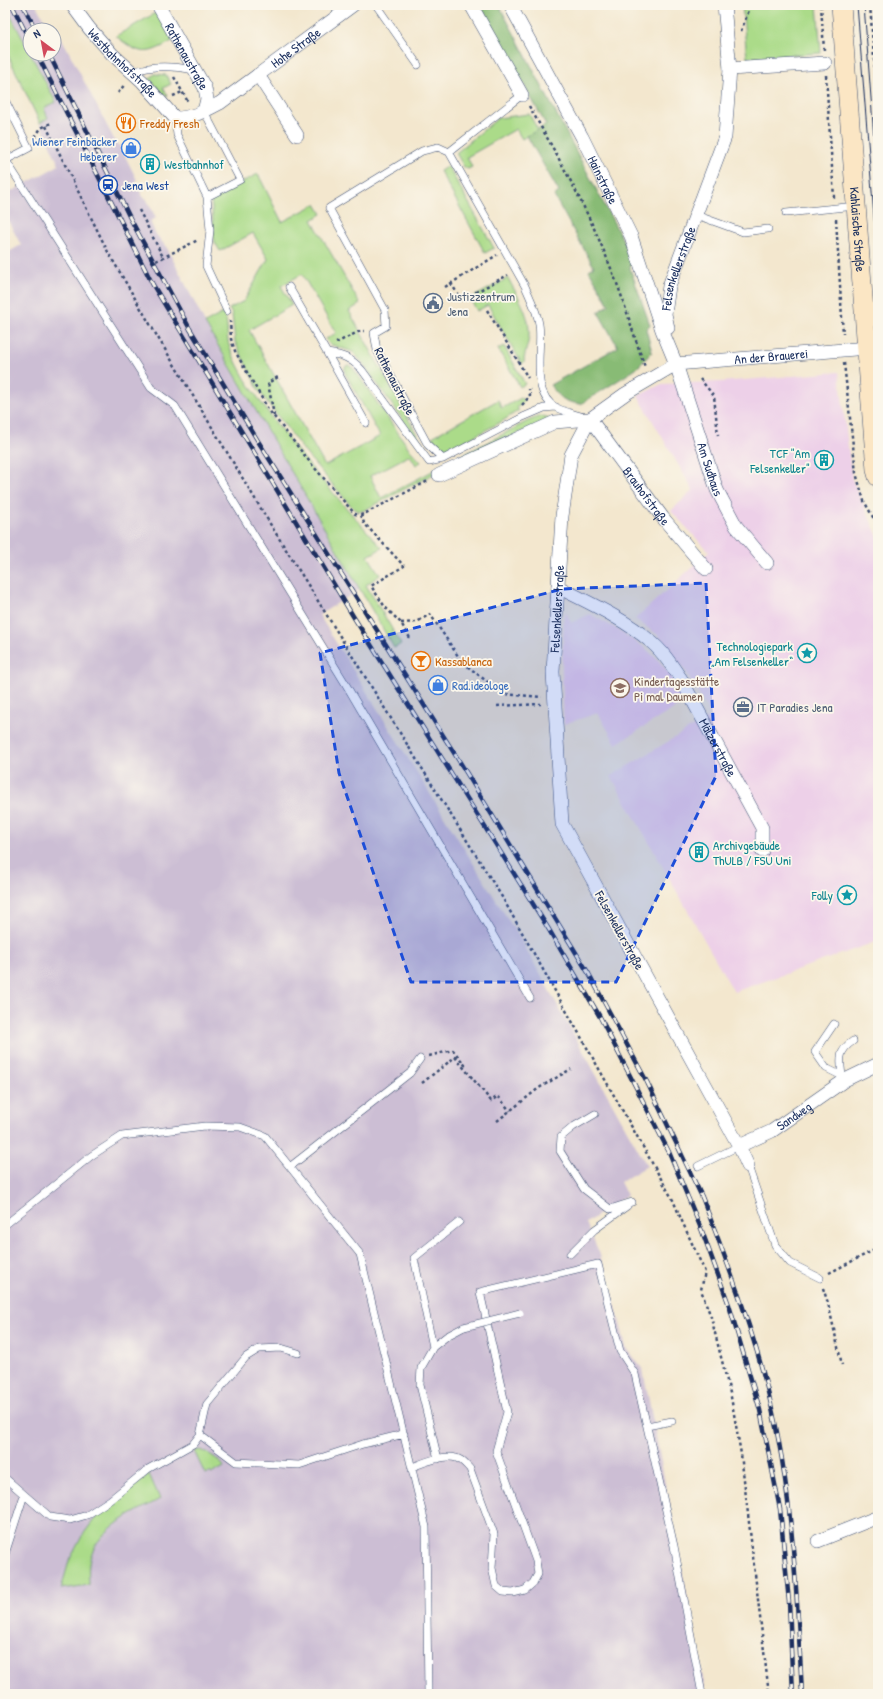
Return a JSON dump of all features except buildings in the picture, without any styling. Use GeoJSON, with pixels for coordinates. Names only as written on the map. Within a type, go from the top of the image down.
{"type":"FeatureCollection","features":[{"type":"Feature","properties":{"kind":"main road","name":"Kahlaische Straße"},"geometry":{"type":"LineString","coordinates":[[841,5],[866,348],[876,470],[878,477]]}},
{"type":"Feature","properties":{"kind":"street","name":"Westbahnhofstraße"},"geometry":{"type":"LineString","coordinates":[[72,5],[89,28],[112,54],[133,72],[175,118]]}},
{"type":"Feature","properties":{"kind":"street","name":"Rathenaustraße"},"geometry":{"type":"LineString","coordinates":[[158,5],[205,88],[207,99],[200,113]]}},
{"type":"Feature","properties":{"kind":"street","name":"Hohe Straße"},"geometry":{"type":"LineString","coordinates":[[175,118],[186,118],[220,103],[353,5]]}},
{"type":"Feature","properties":{"kind":"street"},"geometry":{"type":"LineString","coordinates":[[471,5],[522,95]]}},
{"type":"Feature","properties":{"kind":"street","name":"Hainstraße"},"geometry":{"type":"LineString","coordinates":[[510,5],[582,137],[631,236],[662,330],[676,364]]}},
{"type":"Feature","properties":{"kind":"street","name":"Felsenkellerstraße"},"geometry":{"type":"LineString","coordinates":[[724,5],[730,68],[725,137],[669,286],[665,314],[676,364],[625,394],[590,419],[571,455],[562,516],[550,698],[562,824],[739,1146],[748,1166]]}},
{"type":"Feature","properties":{"kind":"street"},"geometry":{"type":"LineString","coordinates":[[730,68],[825,64]]}},
{"type":"Feature","properties":{"kind":"street","name":"Hohe Straße"},"geometry":{"type":"LineString","coordinates":[[258,75],[298,136]]}},
{"type":"Feature","properties":{"kind":"street","name":"An der Brauerei"},"geometry":{"type":"LineString","coordinates":[[676,364],[866,348]]}},
{"type":"Feature","properties":{"kind":"street","name":"Am Sudhaus"},"geometry":{"type":"LineString","coordinates":[[676,364],[717,490],[736,526],[767,564]]}},
{"type":"Feature","properties":{"kind":"street"},"geometry":{"type":"LineString","coordinates":[[439,475],[555,422],[590,419]]}},
{"type":"Feature","properties":{"kind":"street","name":"Brauhofstraße"},"geometry":{"type":"LineString","coordinates":[[590,419],[663,518],[706,569]]}},
{"type":"Feature","properties":{"kind":"street","name":"Mälzerstraße"},"geometry":{"type":"LineString","coordinates":[[558,587],[622,621],[651,641],[667,659],[680,679],[762,828],[762,851]]}},
{"type":"Feature","properties":{"kind":"street","name":"Sandweg"},"geometry":{"type":"LineString","coordinates":[[739,1146],[772,1131],[843,1078],[878,1064]]}},
{"type":"Feature","properties":{"kind":"street"},"geometry":{"type":"LineString","coordinates":[[818,1541],[878,1517]]}},
{"type":"Feature","properties":{"kind":"lane"},"geometry":{"type":"LineString","coordinates":[[376,5],[418,65]]}},
{"type":"Feature","properties":{"kind":"lane"},"geometry":{"type":"LineString","coordinates":[[133,72],[152,66],[167,66],[194,70]]}},
{"type":"Feature","properties":{"kind":"lane"},"geometry":{"type":"LineString","coordinates":[[522,95],[449,152],[466,179],[525,286],[533,304],[540,328],[538,372],[546,399],[556,407],[590,419]]}},
{"type":"Feature","properties":{"kind":"lane"},"geometry":{"type":"LineString","coordinates":[[5,100],[29,148],[5,159],[20,185],[151,388],[175,406],[345,683],[530,998]]}},
{"type":"Feature","properties":{"kind":"lane"},"geometry":{"type":"LineString","coordinates":[[200,113],[240,180],[207,197]]}},
{"type":"Feature","properties":{"kind":"lane"},"geometry":{"type":"LineString","coordinates":[[175,118],[177,135],[207,197],[210,234],[206,266],[227,310]]}},
{"type":"Feature","properties":{"kind":"lane","name":"Rathenaustraße"},"geometry":{"type":"LineString","coordinates":[[443,459],[428,446],[377,350],[374,334],[386,326],[385,310],[329,208],[422,151],[438,147],[449,152]]}},
{"type":"Feature","properties":{"kind":"lane"},"geometry":{"type":"LineString","coordinates":[[786,213],[856,206]]}},
{"type":"Feature","properties":{"kind":"lane"},"geometry":{"type":"LineString","coordinates":[[696,215],[743,232],[768,229]]}},
{"type":"Feature","properties":{"kind":"lane"},"geometry":{"type":"LineString","coordinates":[[289,287],[366,423]]}},
{"type":"Feature","properties":{"kind":"lane"},"geometry":{"type":"LineString","coordinates":[[326,351],[346,356],[354,361],[429,462],[443,459],[544,408],[556,407]]}},
{"type":"Feature","properties":{"kind":"lane"},"geometry":{"type":"LineString","coordinates":[[834,1024],[814,1052],[826,1068],[843,1078]]}},
{"type":"Feature","properties":{"kind":"lane"},"geometry":{"type":"LineString","coordinates":[[843,1078],[840,1056],[846,1046],[854,1041]]}},
{"type":"Feature","properties":{"kind":"lane"},"geometry":{"type":"LineString","coordinates":[[290,1166],[410,1072],[420,1059]]}},
{"type":"Feature","properties":{"kind":"lane"},"geometry":{"type":"LineString","coordinates":[[570,1254],[594,1230],[632,1202],[610,1209],[584,1189],[560,1151],[561,1137],[573,1127],[595,1114]]}},
{"type":"Feature","properties":{"kind":"lane"},"geometry":{"type":"LineString","coordinates":[[5,1225],[92,1156],[122,1136],[205,1126],[240,1127],[265,1136],[360,1254],[426,1527],[428,1694]]}},
{"type":"Feature","properties":{"kind":"lane"},"geometry":{"type":"LineString","coordinates":[[698,1166],[739,1146]]}},
{"type":"Feature","properties":{"kind":"lane"},"geometry":{"type":"LineString","coordinates":[[748,1166],[775,1245],[790,1263],[820,1278]]}},
{"type":"Feature","properties":{"kind":"lane"},"geometry":{"type":"LineString","coordinates":[[433,1347],[414,1258],[459,1222]]}},
{"type":"Feature","properties":{"kind":"lane"},"geometry":{"type":"LineString","coordinates":[[412,1467],[438,1459],[454,1457],[463,1461],[470,1469],[494,1534],[492,1568],[496,1586],[503,1592],[513,1593],[525,1590],[533,1583],[538,1574],[536,1561],[496,1451],[507,1412],[480,1292],[598,1264],[620,1351],[635,1374],[675,1554],[702,1694]]}},
{"type":"Feature","properties":{"kind":"lane"},"geometry":{"type":"LineString","coordinates":[[438,1459],[420,1385],[421,1368],[433,1347],[447,1336],[464,1327],[520,1313]]}},
{"type":"Feature","properties":{"kind":"lane"},"geometry":{"type":"LineString","coordinates":[[5,1478],[50,1517],[70,1520],[87,1515],[110,1500],[148,1468],[193,1444],[200,1435],[207,1404],[246,1356],[259,1349],[280,1348],[298,1353]]}},
{"type":"Feature","properties":{"kind":"lane"},"geometry":{"type":"LineString","coordinates":[[646,1426],[672,1421]]}},
{"type":"Feature","properties":{"kind":"lane"},"geometry":{"type":"LineString","coordinates":[[200,1435],[236,1462],[299,1465],[363,1444],[404,1434]]}},
{"type":"Feature","properties":{"kind":"lane"},"geometry":{"type":"LineString","coordinates":[[5,1554],[24,1495]]}},
{"type":"Feature","properties":{"kind":"path"},"geometry":{"type":"LineString","coordinates":[[821,5],[843,334]]}},
{"type":"Feature","properties":{"kind":"path"},"geometry":{"type":"LineString","coordinates":[[870,5],[878,111]]}},
{"type":"Feature","properties":{"kind":"path"},"geometry":{"type":"LineString","coordinates":[[167,66],[200,113]]}},
{"type":"Feature","properties":{"kind":"path"},"geometry":{"type":"LineString","coordinates":[[118,92],[124,87]]}},
{"type":"Feature","properties":{"kind":"path"},"geometry":{"type":"LineString","coordinates":[[522,95],[563,165],[591,221],[611,267],[649,379]]}},
{"type":"Feature","properties":{"kind":"path"},"geometry":{"type":"LineString","coordinates":[[29,148],[41,128],[51,123]]}},
{"type":"Feature","properties":{"kind":"path"},"geometry":{"type":"LineString","coordinates":[[46,126],[108,252],[127,285],[272,527],[502,898],[673,1200],[705,1272],[701,1290],[711,1317],[731,1396],[742,1454],[769,1694]]}},
{"type":"Feature","properties":{"kind":"path"},"geometry":{"type":"LineString","coordinates":[[139,210],[163,257]]}},
{"type":"Feature","properties":{"kind":"path"},"geometry":{"type":"LineString","coordinates":[[156,261],[210,234]]}},
{"type":"Feature","properties":{"kind":"path"},"geometry":{"type":"LineString","coordinates":[[445,287],[497,255],[501,262]]}},
{"type":"Feature","properties":{"kind":"path"},"geometry":{"type":"LineString","coordinates":[[504,268],[512,281]]}},
{"type":"Feature","properties":{"kind":"path"},"geometry":{"type":"LineString","coordinates":[[451,283],[460,300],[508,275]]}},
{"type":"Feature","properties":{"kind":"path"},"geometry":{"type":"LineString","coordinates":[[227,310],[230,317],[231,340],[235,351],[248,375],[275,417],[313,466],[355,514],[361,514],[439,475]]}},
{"type":"Feature","properties":{"kind":"path"},"geometry":{"type":"LineString","coordinates":[[487,310],[528,378]]}},
{"type":"Feature","properties":{"kind":"path"},"geometry":{"type":"LineString","coordinates":[[326,351],[360,330],[374,334]]}},
{"type":"Feature","properties":{"kind":"path"},"geometry":{"type":"LineString","coordinates":[[844,362],[856,473],[864,501],[878,526]]}},
{"type":"Feature","properties":{"kind":"path"},"geometry":{"type":"LineString","coordinates":[[526,367],[530,396],[520,408],[526,416]]}},
{"type":"Feature","properties":{"kind":"path"},"geometry":{"type":"LineString","coordinates":[[275,417],[268,383],[278,377],[280,379]]}},
{"type":"Feature","properties":{"kind":"path"},"geometry":{"type":"LineString","coordinates":[[700,379],[714,396],[718,434]]}},
{"type":"Feature","properties":{"kind":"path"},"geometry":{"type":"LineString","coordinates":[[361,514],[364,523],[404,566],[371,586],[385,607],[400,623],[410,638]]}},
{"type":"Feature","properties":{"kind":"path"},"geometry":{"type":"LineString","coordinates":[[400,623],[417,622],[430,614],[462,662],[502,694],[550,698]]}},
{"type":"Feature","properties":{"kind":"path"},"geometry":{"type":"LineString","coordinates":[[498,706],[545,704],[550,698]]}},
{"type":"Feature","properties":{"kind":"path"},"geometry":{"type":"LineString","coordinates":[[420,1059],[453,1050],[465,1065],[463,1067]]}},
{"type":"Feature","properties":{"kind":"path"},"geometry":{"type":"LineString","coordinates":[[422,1083],[455,1057],[491,1101],[498,1096],[510,1111]]}},
{"type":"Feature","properties":{"kind":"path"},"geometry":{"type":"LineString","coordinates":[[498,1121],[539,1088],[571,1069]]}},
{"type":"Feature","properties":{"kind":"path"},"geometry":{"type":"LineString","coordinates":[[842,1365],[828,1303],[820,1278],[878,1248]]}},
{"type":"Feature","properties":{"kind":"highlighted area"},"geometry":{"type":"Polygon","coordinates":[[[706,583],[716,776],[616,982],[411,982],[339,773],[320,653],[562,589],[706,583]]]}},
{"type":"Feature","properties":{"kind":"shaded area"},"geometry":{"type":"Polygon","coordinates":[[[6,5],[36,5],[46,22],[22,22],[22,36],[6,5]]]}},
{"type":"Feature","properties":{"kind":"shaded area"},"geometry":{"type":"Polygon","coordinates":[[[62,39],[117,145],[119,144],[137,180],[135,182],[144,199],[146,198],[156,218],[150,221],[155,233],[167,248],[205,323],[360,589],[319,615],[524,945],[647,1166],[620,1182],[627,1195],[586,1223],[599,1252],[614,1300],[626,1347],[643,1370],[706,1694],[5,1694],[5,254],[21,245],[5,215],[5,195],[59,165],[40,123],[48,118],[44,109],[56,102],[35,62],[62,62],[62,39]]]}},
{"type":"Feature","properties":{"kind":"shaded area"},"geometry":{"type":"Polygon","coordinates":[[[839,372],[852,479],[878,537],[878,941],[734,992],[611,776],[711,716],[687,673],[658,635],[635,619],[709,552],[671,511],[693,490],[638,396],[662,384],[720,382],[839,372]]]}},
{"type":"Feature","properties":{"kind":"shaded area","name":"Kindertagesstätte Pi mal Daumen"},"geometry":{"type":"Polygon","coordinates":[[[566,612],[571,623],[590,614],[615,628],[645,648],[671,675],[685,702],[616,744],[598,713],[564,724],[562,669],[564,623],[566,612]]]}},
{"type":"Feature","properties":{"kind":"green space"},"geometry":{"type":"Polygon","coordinates":[[[5,5],[22,37],[22,62],[35,62],[56,102],[44,108],[48,118],[40,123],[5,49],[5,5]]]}},
{"type":"Feature","properties":{"kind":"green space"},"geometry":{"type":"Polygon","coordinates":[[[480,5],[499,5],[633,259],[630,268],[650,325],[646,329],[652,352],[636,369],[581,404],[563,399],[550,385],[618,347],[598,312],[609,305],[589,270],[594,267],[554,196],[559,192],[527,136],[546,125],[480,5]]]}},
{"type":"Feature","properties":{"kind":"green space"},"geometry":{"type":"Polygon","coordinates":[[[742,5],[817,5],[821,53],[747,58],[742,5]]]}},
{"type":"Feature","properties":{"kind":"green space"},"geometry":{"type":"Polygon","coordinates":[[[159,11],[174,40],[157,49],[144,52],[125,43],[116,36],[159,11]]]}},
{"type":"Feature","properties":{"kind":"green space"},"geometry":{"type":"Polygon","coordinates":[[[155,74],[166,75],[171,84],[163,88],[168,96],[167,97],[149,79],[155,74]]]}},
{"type":"Feature","properties":{"kind":"green space"},"geometry":{"type":"Polygon","coordinates":[[[529,114],[538,130],[522,139],[516,129],[467,157],[472,167],[468,169],[464,167],[456,153],[498,118],[529,114]]]}},
{"type":"Feature","properties":{"kind":"green space"},"geometry":{"type":"Polygon","coordinates":[[[448,166],[494,248],[485,253],[440,171],[448,166]]]}},
{"type":"Feature","properties":{"kind":"green space"},"geometry":{"type":"Polygon","coordinates":[[[258,174],[282,222],[316,204],[322,214],[312,220],[360,304],[349,311],[421,442],[419,443],[362,362],[353,352],[329,344],[326,339],[336,333],[302,274],[281,286],[292,305],[249,330],[325,466],[380,436],[345,373],[345,367],[348,365],[353,368],[410,450],[421,462],[416,465],[410,455],[370,476],[381,498],[536,417],[544,416],[550,419],[460,460],[363,511],[358,511],[352,507],[308,456],[259,391],[235,342],[232,314],[229,309],[244,301],[268,259],[253,233],[220,251],[213,239],[214,233],[211,198],[258,174]]]}},
{"type":"Feature","properties":{"kind":"green space"},"geometry":{"type":"Polygon","coordinates":[[[508,278],[522,303],[527,317],[529,339],[524,362],[522,364],[488,305],[477,311],[470,299],[508,278]]]}},
{"type":"Feature","properties":{"kind":"green space"},"geometry":{"type":"Polygon","coordinates":[[[223,313],[226,321],[229,343],[237,364],[261,403],[311,467],[382,548],[368,556],[380,575],[366,585],[401,644],[394,648],[205,323],[223,313]]]}},
{"type":"Feature","properties":{"kind":"green space"},"geometry":{"type":"Polygon","coordinates":[[[504,346],[525,384],[520,387],[498,349],[504,346]]]}},
{"type":"Feature","properties":{"kind":"green space"},"geometry":{"type":"Polygon","coordinates":[[[521,398],[525,401],[517,408],[519,410],[501,422],[452,448],[440,446],[432,437],[498,400],[502,408],[521,398]]]}},
{"type":"Feature","properties":{"kind":"green space"},"geometry":{"type":"Polygon","coordinates":[[[199,1450],[213,1456],[224,1467],[211,1474],[210,1472],[205,1474],[194,1451],[199,1450]]]}},
{"type":"Feature","properties":{"kind":"green space"},"geometry":{"type":"Polygon","coordinates":[[[149,1474],[160,1499],[116,1524],[98,1541],[92,1552],[89,1564],[89,1585],[61,1589],[69,1561],[82,1536],[93,1521],[149,1474]]]}},
{"type":"Feature","properties":{"kind":"tram line"},"geometry":{"type":"LineString","coordinates":[[857,5],[878,266]]}},
{"type":"Feature","properties":{"kind":"tram line"},"geometry":{"type":"LineString","coordinates":[[864,5],[878,191]]}},
{"type":"Feature","properties":{"kind":"railway"},"geometry":{"type":"LineString","coordinates":[[12,5],[22,25]]}},
{"type":"Feature","properties":{"kind":"railway"},"geometry":{"type":"LineString","coordinates":[[23,5],[32,22]]}},
{"type":"Feature","properties":{"kind":"railway"},"geometry":{"type":"LineString","coordinates":[[41,62],[153,285],[353,616],[548,928],[600,1017],[669,1152],[702,1231],[729,1305],[760,1410],[780,1509],[789,1602],[793,1694]]}},
{"type":"Feature","properties":{"kind":"railway"},"geometry":{"type":"LineString","coordinates":[[53,62],[130,218],[190,329],[258,441],[461,764],[589,974],[647,1082],[702,1197],[749,1327],[763,1373],[777,1433],[784,1470],[793,1544],[802,1694]]}},
{"type":"Feature","properties":{"kind":"place","name":"Freddy Fresh"},"geometry":{"type":"Point","coordinates":[126,123]}},
{"type":"Feature","properties":{"kind":"place","name":"Wiener Feinbäcker Heberer"},"geometry":{"type":"Point","coordinates":[131,148]}},
{"type":"Feature","properties":{"kind":"place","name":"Westbahnhof"},"geometry":{"type":"Point","coordinates":[150,164]}},
{"type":"Feature","properties":{"kind":"place","name":"Jena West"},"geometry":{"type":"Point","coordinates":[108,185]}},
{"type":"Feature","properties":{"kind":"place","name":"Justizzentrum Jena"},"geometry":{"type":"Point","coordinates":[433,303]}},
{"type":"Feature","properties":{"kind":"place","name":"TCF \"Am Felsenkeller\""},"geometry":{"type":"Point","coordinates":[824,460]}},
{"type":"Feature","properties":{"kind":"place","name":"Technologiepark „Am Felsenkeller“"},"geometry":{"type":"Point","coordinates":[807,653]}},
{"type":"Feature","properties":{"kind":"place","name":"Kassablanca"},"geometry":{"type":"Point","coordinates":[421,661]}},
{"type":"Feature","properties":{"kind":"place","name":"Rad.ideologe"},"geometry":{"type":"Point","coordinates":[438,685]}},
{"type":"Feature","properties":{"kind":"place","name":"Kindertagesstätte Pi mal Daumen"},"geometry":{"type":"Point","coordinates":[620,688]}},
{"type":"Feature","properties":{"kind":"place","name":"IT Paradies Jena"},"geometry":{"type":"Point","coordinates":[743,707]}},
{"type":"Feature","properties":{"kind":"place","name":"Archivgebäude ThULB / FSU Uni"},"geometry":{"type":"Point","coordinates":[699,852]}},
{"type":"Feature","properties":{"kind":"place","name":"Folly"},"geometry":{"type":"Point","coordinates":[847,895]}}]}
